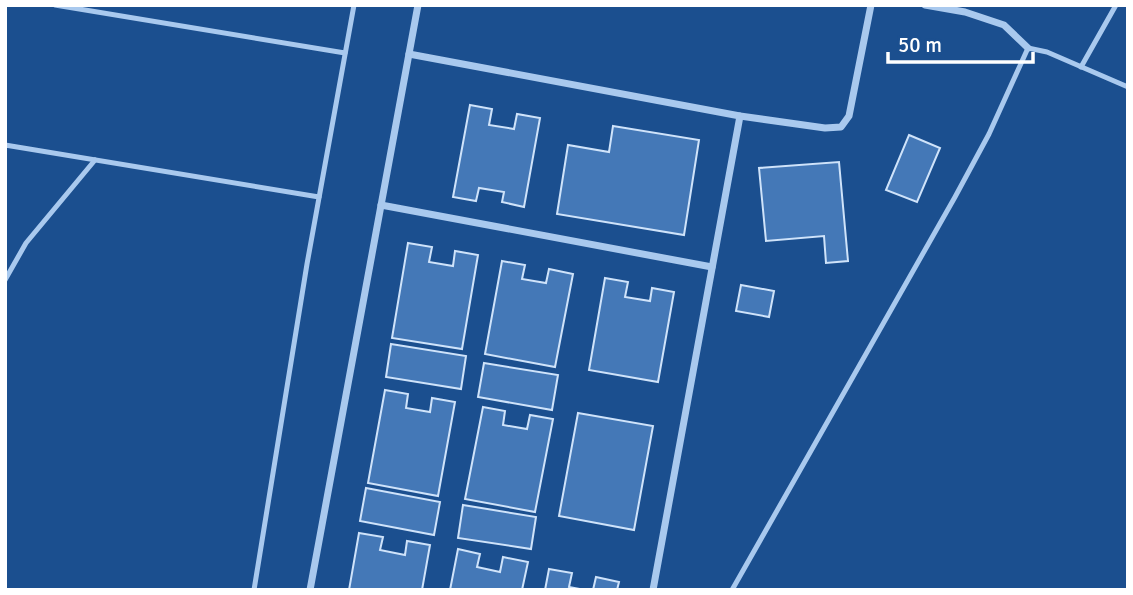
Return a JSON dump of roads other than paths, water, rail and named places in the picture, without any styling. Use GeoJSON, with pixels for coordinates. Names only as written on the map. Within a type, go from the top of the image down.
{"type":"FeatureCollection","features":[{"type":"Feature","properties":{"kind":"street"},"geometry":{"type":"LineString","coordinates":[[310,590],[418,5]]}},
{"type":"Feature","properties":{"kind":"street"},"geometry":{"type":"LineString","coordinates":[[409,54],[740,116],[825,128],[841,127],[849,116],[871,5]]}},
{"type":"Feature","properties":{"kind":"street"},"geometry":{"type":"LineString","coordinates":[[925,5],[965,12],[1004,25],[1028,48]]}},
{"type":"Feature","properties":{"kind":"street"},"geometry":{"type":"LineString","coordinates":[[653,590],[740,116]]}},
{"type":"Feature","properties":{"kind":"street"},"geometry":{"type":"LineString","coordinates":[[382,205],[712,267]]}},
{"type":"Feature","properties":{"kind":"lane"},"geometry":{"type":"LineString","coordinates":[[55,5],[345,53]]}},
{"type":"Feature","properties":{"kind":"lane"},"geometry":{"type":"LineString","coordinates":[[254,590],[319,197],[354,5]]}},
{"type":"Feature","properties":{"kind":"lane"},"geometry":{"type":"LineString","coordinates":[[1081,67],[1116,5]]}},
{"type":"Feature","properties":{"kind":"lane"},"geometry":{"type":"LineString","coordinates":[[732,590],[961,186],[989,134],[1028,48],[1128,87]]}},
{"type":"Feature","properties":{"kind":"lane"},"geometry":{"type":"LineString","coordinates":[[5,145],[319,197]]}},
{"type":"Feature","properties":{"kind":"lane"},"geometry":{"type":"LineString","coordinates":[[5,280],[26,243],[95,160]]}}]}
